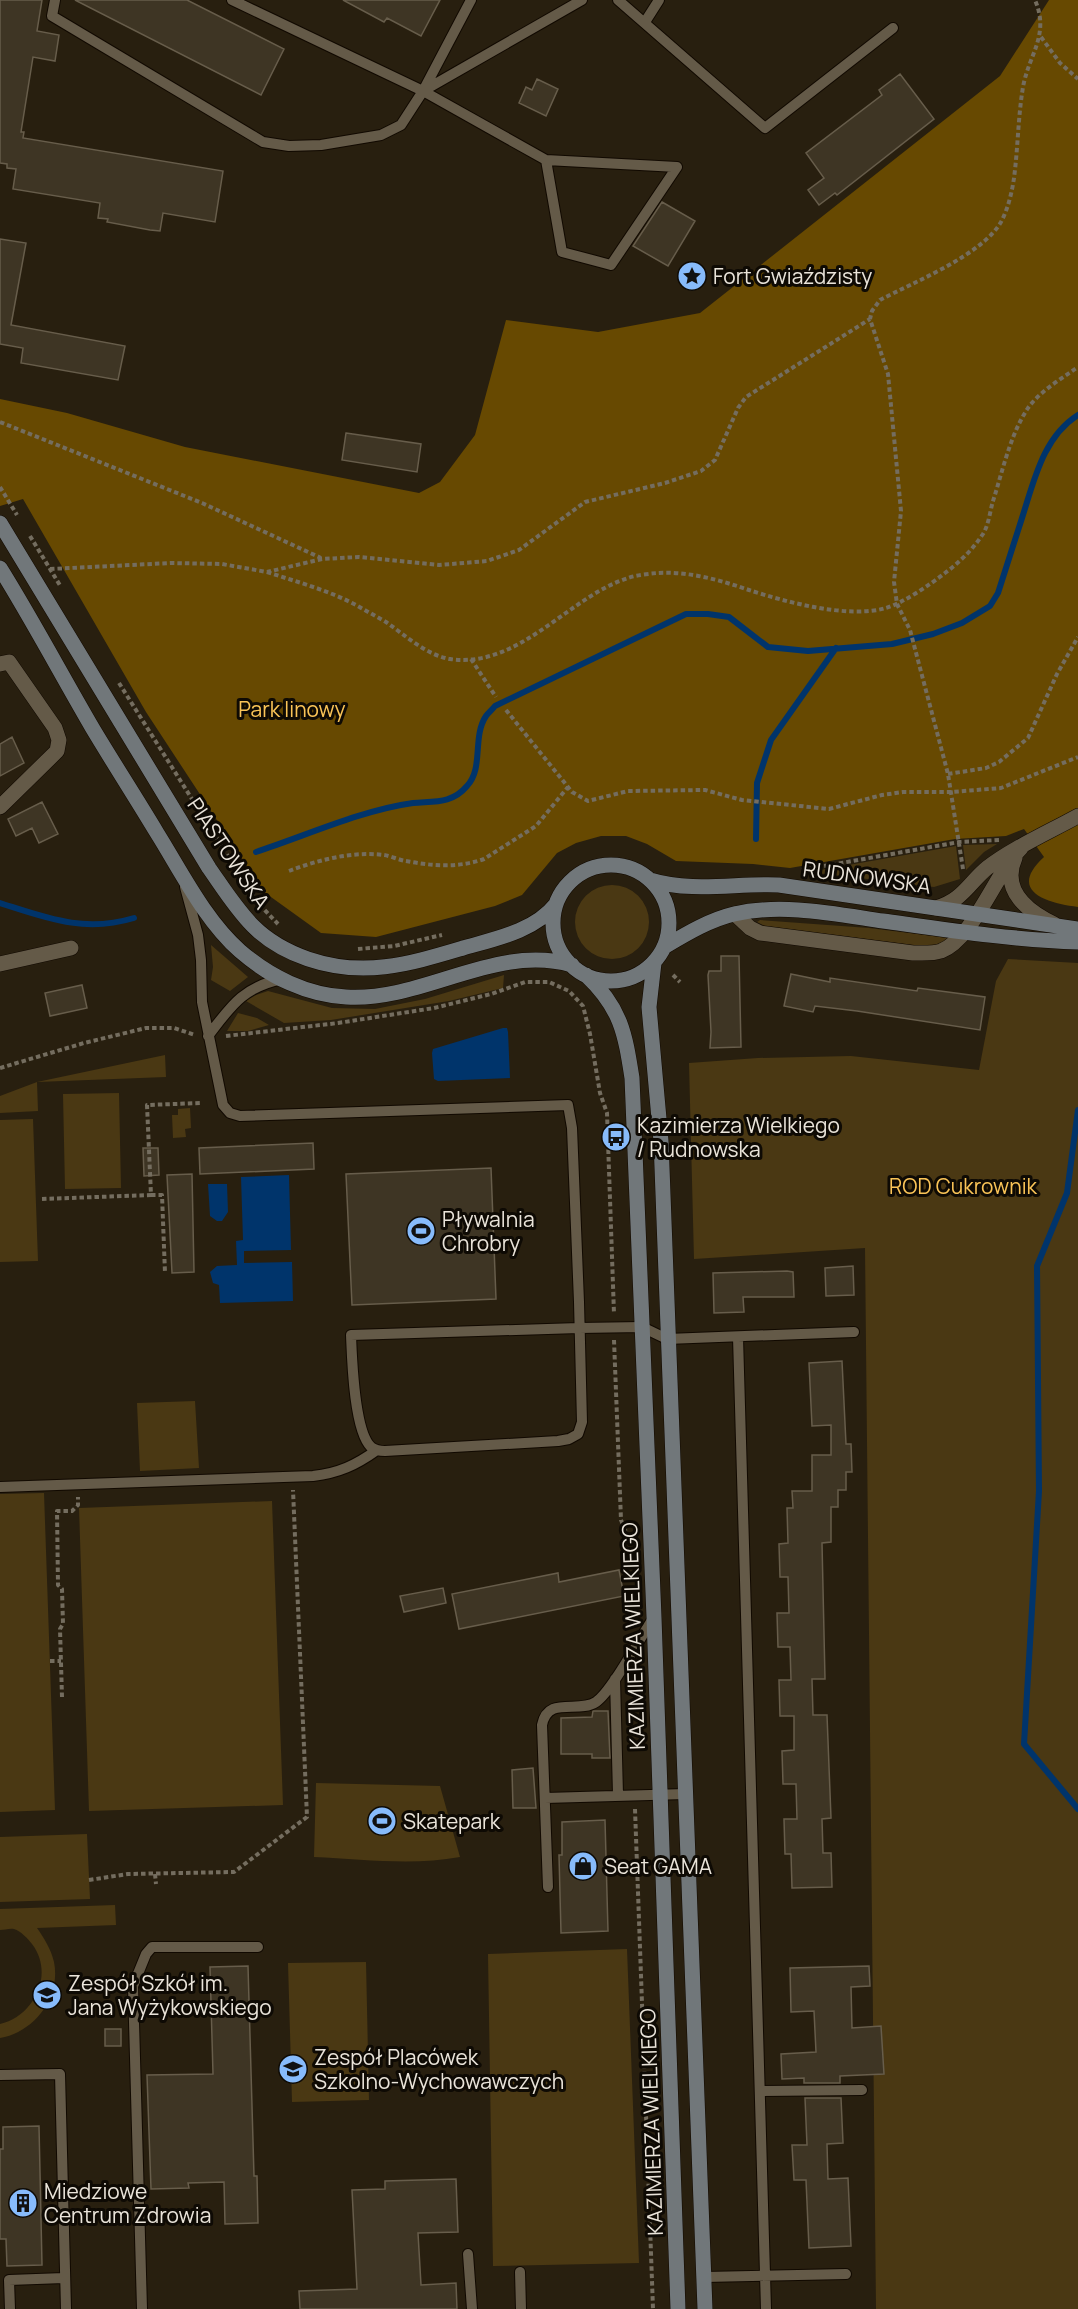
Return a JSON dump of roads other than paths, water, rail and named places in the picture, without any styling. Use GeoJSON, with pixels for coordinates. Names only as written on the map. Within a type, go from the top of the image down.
{"type":"FeatureCollection","features":[{"type":"Feature","properties":{"kind":"main road","name":"PIASTOWSKA"},"geometry":{"type":"LineString","coordinates":[[0,523],[209,868],[240,911],[273,943],[323,964],[365,969],[391,967],[475,945],[523,929],[545,917],[556,904]]}},
{"type":"Feature","properties":{"kind":"main road"},"geometry":{"type":"LineString","coordinates":[[0,568],[4,580],[93,729],[213,922],[239,950],[263,969],[293,985],[325,994],[370,997],[395,994],[519,960],[555,960],[572,965]]}},
{"type":"Feature","properties":{"kind":"main road"},"geometry":{"type":"LineString","coordinates":[[612,865],[633,869],[650,880],[663,897],[669,916],[664,947],[654,963],[639,974],[622,980],[604,981],[586,975],[564,957],[553,926],[556,904],[574,879],[592,868],[612,865]]}},
{"type":"Feature","properties":{"kind":"main road","name":"RUDNOWSKA"},"geometry":{"type":"LineString","coordinates":[[650,880],[683,887],[779,885],[1078,929]]}},
{"type":"Feature","properties":{"kind":"main road","name":"RUDNOWSKA"},"geometry":{"type":"LineString","coordinates":[[664,947],[719,918],[773,909],[832,914],[1012,939],[1078,942]]}},
{"type":"Feature","properties":{"kind":"main road"},"geometry":{"type":"LineString","coordinates":[[654,963],[649,1007],[661,1141],[705,2309]]}},
{"type":"Feature","properties":{"kind":"main road","name":"KAZIMIERZA WIELKIEGO"},"geometry":{"type":"LineString","coordinates":[[586,975],[605,994],[616,1012],[632,1078],[654,1617],[678,2309]]}},
{"type":"Feature","properties":{"kind":"street"},"geometry":{"type":"LineString","coordinates":[[0,664],[9,663],[55,728],[59,740],[57,751],[0,807]]}},
{"type":"Feature","properties":{"kind":"street"},"geometry":{"type":"LineString","coordinates":[[936,908],[960,897],[987,868],[1078,816]]}},
{"type":"Feature","properties":{"kind":"street"},"geometry":{"type":"LineString","coordinates":[[735,914],[750,928],[760,933],[926,954],[946,948],[963,932],[977,914],[1010,860],[1021,848]]}},
{"type":"Feature","properties":{"kind":"street"},"geometry":{"type":"LineString","coordinates":[[1021,848],[1012,863],[1012,886],[1016,896],[1034,914],[1054,924]]}},
{"type":"Feature","properties":{"kind":"street"},"geometry":{"type":"LineString","coordinates":[[0,964],[71,948]]}},
{"type":"Feature","properties":{"kind":"lane"},"geometry":{"type":"LineString","coordinates":[[55,0],[52,16],[263,142],[289,146],[321,145],[381,135],[401,125],[423,91],[471,0]]}},
{"type":"Feature","properties":{"kind":"lane"},"geometry":{"type":"LineString","coordinates":[[232,0],[423,91],[546,160],[677,167],[611,265],[562,252],[546,160]]}},
{"type":"Feature","properties":{"kind":"lane"},"geometry":{"type":"LineString","coordinates":[[423,91],[582,0]]}},
{"type":"Feature","properties":{"kind":"lane"},"geometry":{"type":"LineString","coordinates":[[618,0],[765,128],[894,28]]}},
{"type":"Feature","properties":{"kind":"lane"},"geometry":{"type":"LineString","coordinates":[[645,22],[659,0]]}},
{"type":"Feature","properties":{"kind":"lane"},"geometry":{"type":"LineString","coordinates":[[0,1487],[293,1477],[338,1472],[350,1468],[378,1450],[569,1439],[578,1434],[582,1422],[572,1128],[568,1105],[240,1116],[230,1113],[223,1105],[208,1036],[202,1002],[198,935],[180,870]]}},
{"type":"Feature","properties":{"kind":"lane"},"geometry":{"type":"LineString","coordinates":[[208,1036],[235,1001],[265,982],[282,979]]}},
{"type":"Feature","properties":{"kind":"lane"},"geometry":{"type":"LineString","coordinates":[[378,1450],[368,1442],[358,1410],[352,1369],[351,1335],[613,1327],[642,1327],[667,1339],[854,1332]]}},
{"type":"Feature","properties":{"kind":"lane"},"geometry":{"type":"LineString","coordinates":[[738,1336],[766,2309]]}},
{"type":"Feature","properties":{"kind":"lane"},"geometry":{"type":"LineString","coordinates":[[548,1887],[542,1725],[544,1716],[550,1710],[595,1703],[615,1678],[654,1617]]}},
{"type":"Feature","properties":{"kind":"lane"},"geometry":{"type":"LineString","coordinates":[[615,1678],[618,1795]]}},
{"type":"Feature","properties":{"kind":"lane"},"geometry":{"type":"LineString","coordinates":[[545,1798],[685,1794]]}},
{"type":"Feature","properties":{"kind":"lane"},"geometry":{"type":"LineString","coordinates":[[142,2309],[133,1986],[146,1954],[152,1947],[258,1947]]}},
{"type":"Feature","properties":{"kind":"lane"},"geometry":{"type":"LineString","coordinates":[[0,2075],[60,2074],[66,2309]]}},
{"type":"Feature","properties":{"kind":"lane"},"geometry":{"type":"LineString","coordinates":[[761,2091],[862,2090]]}},
{"type":"Feature","properties":{"kind":"lane"},"geometry":{"type":"LineString","coordinates":[[468,2254],[472,2309]]}},
{"type":"Feature","properties":{"kind":"lane"},"geometry":{"type":"LineString","coordinates":[[520,2272],[521,2309]]}},
{"type":"Feature","properties":{"kind":"lane"},"geometry":{"type":"LineString","coordinates":[[704,2277],[846,2274]]}},
{"type":"Feature","properties":{"kind":"lane"},"geometry":{"type":"LineString","coordinates":[[10,2309],[9,2280],[64,2278]]}},
{"type":"Feature","properties":{"kind":"water"},"geometry":{"type":"Polygon","coordinates":[[[507,1028],[508,1032],[510,1078],[438,1081],[434,1079],[433,1049],[507,1028]]]}},
{"type":"Feature","properties":{"kind":"water"},"geometry":{"type":"Polygon","coordinates":[[[289,1175],[291,1250],[244,1251],[244,1263],[292,1262],[293,1301],[220,1303],[219,1285],[213,1283],[210,1272],[217,1266],[237,1265],[236,1241],[243,1240],[241,1177],[289,1175]]]}},
{"type":"Feature","properties":{"kind":"water"},"geometry":{"type":"Polygon","coordinates":[[[208,1184],[227,1184],[228,1212],[222,1221],[217,1221],[210,1216],[208,1184]]]}},
{"type":"Feature","properties":{"kind":"waterway"},"geometry":{"type":"LineString","coordinates":[[256,852],[374,811],[413,803],[442,801],[455,796],[472,779],[482,724],[495,706],[686,614],[729,617],[768,647],[808,651],[892,644],[933,634],[962,623],[990,606],[998,593],[1041,461],[1056,435],[1078,415]]}},
{"type":"Feature","properties":{"kind":"waterway"},"geometry":{"type":"LineString","coordinates":[[756,839],[757,783],[771,740],[836,648]]}},
{"type":"Feature","properties":{"kind":"waterway"},"geometry":{"type":"LineString","coordinates":[[0,903],[50,918],[82,924],[99,924],[134,918]]}},
{"type":"Feature","properties":{"kind":"waterway"},"geometry":{"type":"LineString","coordinates":[[1078,1110],[1067,1193],[1037,1266],[1039,1491],[1024,1744],[1078,1809]]}},
{"type":"Feature","properties":{"kind":"place","name":"Fort Gwiaździsty"},"geometry":{"type":"Point","coordinates":[692,276]}},
{"type":"Feature","properties":{"kind":"place","name":"Kazimierza Wielkiego / Rudnowska"},"geometry":{"type":"Point","coordinates":[616,1137]}},
{"type":"Feature","properties":{"kind":"place","name":"Pływalnia Chrobry"},"geometry":{"type":"Point","coordinates":[421,1231]}},
{"type":"Feature","properties":{"kind":"place","name":"Skatepark"},"geometry":{"type":"Point","coordinates":[382,1821]}},
{"type":"Feature","properties":{"kind":"place","name":"Seat GAMA"},"geometry":{"type":"Point","coordinates":[583,1866]}},
{"type":"Feature","properties":{"kind":"place","name":"Zespół Szkół im. Jana Wyżykowskiego"},"geometry":{"type":"Point","coordinates":[47,1995]}},
{"type":"Feature","properties":{"kind":"place","name":"Zespół Placówek Szkolno-Wychowawczych"},"geometry":{"type":"Point","coordinates":[293,2069]}},
{"type":"Feature","properties":{"kind":"place","name":"Miedziowe Centrum Zdrowia"},"geometry":{"type":"Point","coordinates":[23,2203]}},
{"type":"Feature","properties":{"kind":"park label","name":"Park linowy"},"geometry":{"type":"Point","coordinates":[292,709]}},
{"type":"Feature","properties":{"kind":"park label","name":"ROD Cukrownik"},"geometry":{"type":"Point","coordinates":[963,1186]}}]}
